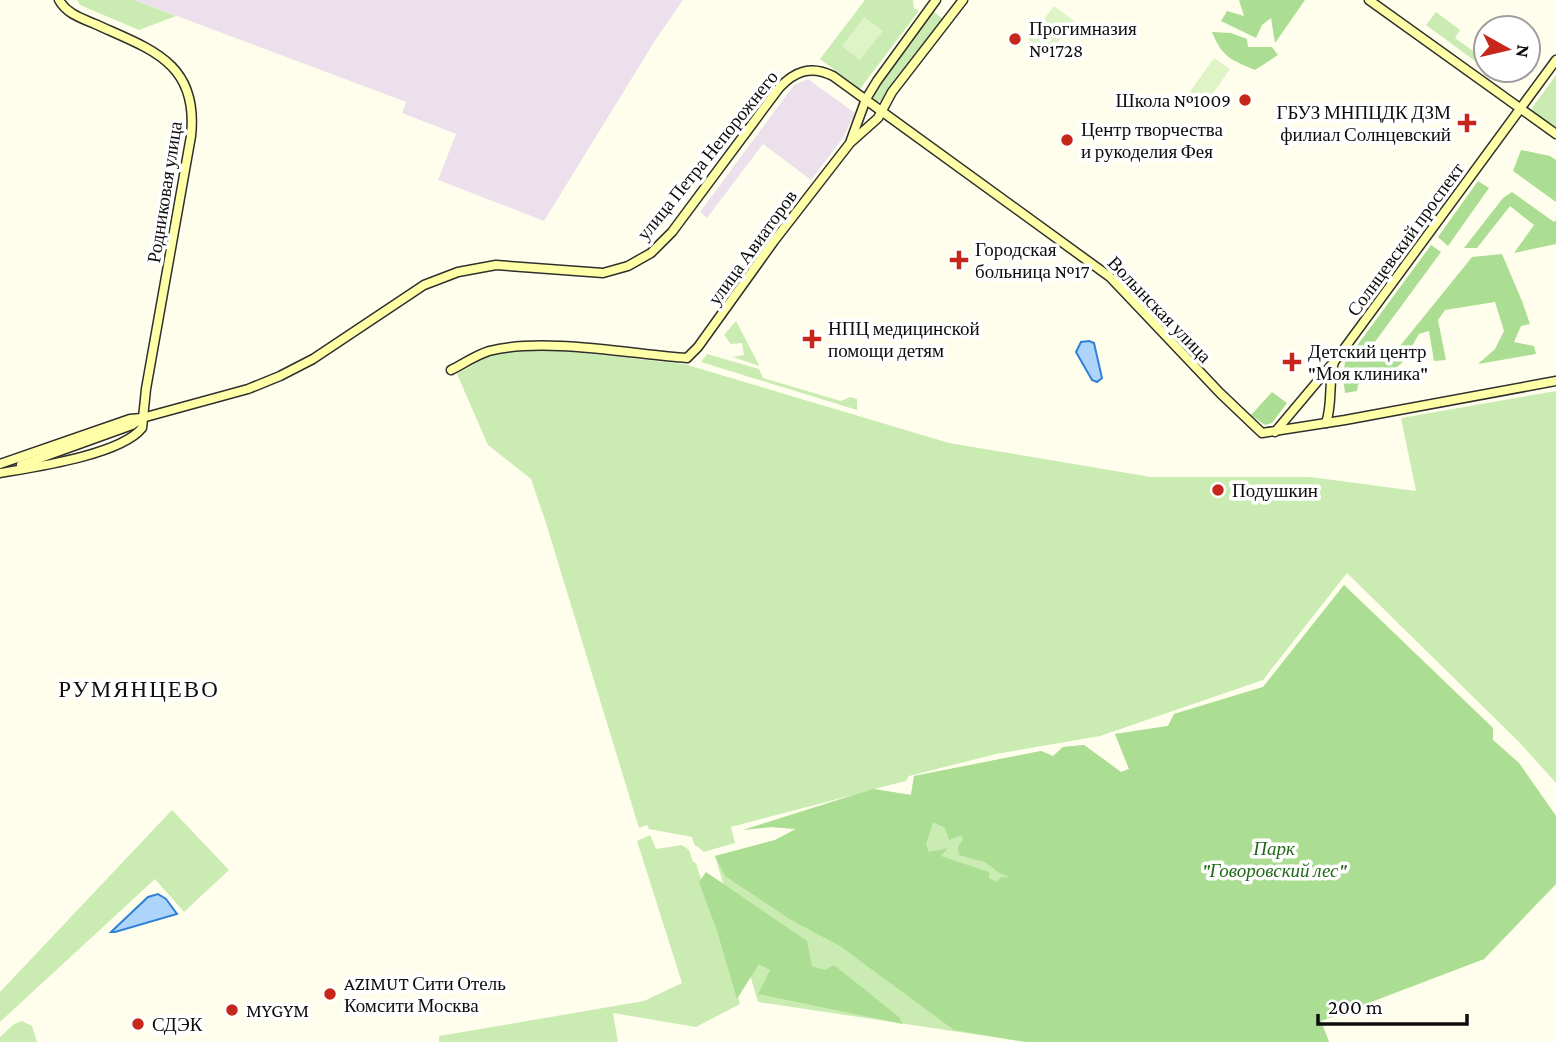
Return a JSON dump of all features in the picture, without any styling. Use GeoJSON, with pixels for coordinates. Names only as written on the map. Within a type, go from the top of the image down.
{"type":"FeatureCollection","features":[{"type":"Feature","properties":{"kind":"street","name":"Родниковая улица"},"geometry":{"type":"LineString","coordinates":[[60,0],[69,12],[165,58],[180,75],[191,101],[191,136],[142,418]]}},
{"type":"Feature","properties":{"kind":"street","name":"улица Авиаторов"},"geometry":{"type":"LineString","coordinates":[[850,143],[866,99],[936,0]]}},
{"type":"Feature","properties":{"kind":"street","name":"улица Авиаторов"},"geometry":{"type":"LineString","coordinates":[[451,370],[487,352],[512,347],[556,347],[687,358],[698,347],[774,241],[850,143],[878,118],[881,110],[963,0]]}},
{"type":"Feature","properties":{"kind":"street"},"geometry":{"type":"LineString","coordinates":[[1370,0],[1556,134]]}},
{"type":"Feature","properties":{"kind":"street","name":"Солнцевский проспект"},"geometry":{"type":"LineString","coordinates":[[1275,432],[1338,357],[1556,60]]}},
{"type":"Feature","properties":{"kind":"street","name":"улица Петра Непорожнего"},"geometry":{"type":"LineString","coordinates":[[0,464],[130,419],[248,389],[280,376],[313,359],[424,285],[458,272],[496,265],[603,273],[628,266],[651,253],[671,232],[790,76],[810,70],[825,72],[866,99]]}},
{"type":"Feature","properties":{"kind":"street"},"geometry":{"type":"LineString","coordinates":[[866,99],[881,110]]}},
{"type":"Feature","properties":{"kind":"street","name":"Волынская улица"},"geometry":{"type":"LineString","coordinates":[[881,110],[1098,267],[1259,432],[1275,432]]}},
{"type":"Feature","properties":{"kind":"street"},"geometry":{"type":"LineString","coordinates":[[1326,423],[1332,403],[1332,374],[1338,357]]}},
{"type":"Feature","properties":{"kind":"street"},"geometry":{"type":"LineString","coordinates":[[1275,432],[1556,381]]}},
{"type":"Feature","properties":{"kind":"street"},"geometry":{"type":"LineString","coordinates":[[1332,403],[1336,414],[1345,420]]}},
{"type":"Feature","properties":{"kind":"street"},"geometry":{"type":"LineString","coordinates":[[1295,429],[1292,423],[1297,408]]}},
{"type":"Feature","properties":{"kind":"street","name":"улица Петра Непорожнего"},"geometry":{"type":"LineString","coordinates":[[0,473],[132,425],[142,418]]}},
{"type":"Feature","properties":{"kind":"street"},"geometry":{"type":"LineString","coordinates":[[0,473],[62,462],[127,441],[142,428],[142,418]]}},
{"type":"Feature","properties":{"kind":"shaded area"},"geometry":{"type":"Polygon","coordinates":[[[134,0],[683,0],[544,221],[438,180],[456,134],[402,113],[406,102],[134,0]]]}},
{"type":"Feature","properties":{"kind":"shaded area"},"geometry":{"type":"Polygon","coordinates":[[[808,79],[855,113],[843,138],[811,180],[763,144],[707,218],[700,212],[794,85],[808,79]]]}},
{"type":"Feature","properties":{"kind":"green space"},"geometry":{"type":"Polygon","coordinates":[[[77,0],[134,0],[176,16],[139,30],[80,5],[77,0]]]}},
{"type":"Feature","properties":{"kind":"green space"},"geometry":{"type":"Polygon","coordinates":[[[865,0],[913,0],[914,9],[918,9],[918,12],[860,89],[820,59],[865,0]]]}},
{"type":"Feature","properties":{"kind":"green space"},"geometry":{"type":"Polygon","coordinates":[[[1239,0],[1305,0],[1275,43],[1271,18],[1262,25],[1256,38],[1221,21],[1227,11],[1244,16],[1239,0]]]}},
{"type":"Feature","properties":{"kind":"green space"},"geometry":{"type":"Polygon","coordinates":[[[1054,6],[1074,21],[1048,55],[1028,39],[1054,6]]]}},
{"type":"Feature","properties":{"kind":"green space"},"geometry":{"type":"Polygon","coordinates":[[[933,11],[944,20],[884,101],[875,102],[873,93],[933,11]]]}},
{"type":"Feature","properties":{"kind":"green space"},"geometry":{"type":"Polygon","coordinates":[[[1436,12],[1460,30],[1455,38],[1472,50],[1472,59],[1426,25],[1436,12]]]}},
{"type":"Feature","properties":{"kind":"green space"},"geometry":{"type":"Polygon","coordinates":[[[864,17],[883,31],[860,60],[842,46],[864,17]]]}},
{"type":"Feature","properties":{"kind":"green space"},"geometry":{"type":"Polygon","coordinates":[[[1212,32],[1231,33],[1247,39],[1248,47],[1272,47],[1278,55],[1255,70],[1228,57],[1212,32]]]}},
{"type":"Feature","properties":{"kind":"green space"},"geometry":{"type":"Polygon","coordinates":[[[1214,58],[1230,69],[1205,105],[1189,93],[1214,58]]]}},
{"type":"Feature","properties":{"kind":"green space"},"geometry":{"type":"Polygon","coordinates":[[[1556,75],[1556,128],[1533,112],[1532,108],[1556,75]]]}},
{"type":"Feature","properties":{"kind":"green space"},"geometry":{"type":"Polygon","coordinates":[[[1521,150],[1550,156],[1556,160],[1556,202],[1513,171],[1521,150]]]}},
{"type":"Feature","properties":{"kind":"green space"},"geometry":{"type":"Polygon","coordinates":[[[1478,181],[1489,188],[1448,246],[1438,237],[1478,181]]]}},
{"type":"Feature","properties":{"kind":"green space"},"geometry":{"type":"Polygon","coordinates":[[[1512,192],[1554,222],[1556,220],[1556,244],[1514,253],[1534,225],[1510,206],[1477,248],[1464,248],[1503,198],[1512,192]]]}},
{"type":"Feature","properties":{"kind":"green space"},"geometry":{"type":"Polygon","coordinates":[[[1431,245],[1441,252],[1369,350],[1376,360],[1387,362],[1472,257],[1502,254],[1530,324],[1521,326],[1514,342],[1534,346],[1536,354],[1478,364],[1495,349],[1504,331],[1495,302],[1445,310],[1438,320],[1446,360],[1434,361],[1429,331],[1419,334],[1402,363],[1385,376],[1376,372],[1366,377],[1358,385],[1357,391],[1345,393],[1345,362],[1431,245]]]}},
{"type":"Feature","properties":{"kind":"green space"},"geometry":{"type":"Polygon","coordinates":[[[736,321],[759,366],[733,357],[744,355],[742,343],[731,344],[724,335],[736,321]]]}},
{"type":"Feature","properties":{"kind":"green space"},"geometry":{"type":"Polygon","coordinates":[[[502,348],[555,350],[684,364],[949,443],[1151,477],[1310,477],[1416,491],[1401,418],[1556,391],[1556,783],[1519,742],[1347,573],[1263,680],[1100,736],[996,754],[909,776],[906,781],[874,789],[911,795],[914,776],[1041,751],[1053,756],[1063,747],[1084,745],[1121,772],[1129,769],[1115,734],[1168,726],[1174,714],[1263,687],[1344,585],[1493,728],[1493,740],[1519,763],[1556,816],[1556,884],[1484,959],[1321,1021],[1329,1042],[1026,1042],[758,1002],[715,856],[775,840],[796,829],[771,827],[743,830],[853,795],[731,827],[735,843],[704,852],[694,844],[692,837],[649,829],[647,825],[639,828],[531,479],[488,445],[457,374],[502,348]]]}},
{"type":"Feature","properties":{"kind":"green space"},"geometry":{"type":"Polygon","coordinates":[[[707,354],[759,369],[763,378],[841,401],[850,397],[857,399],[857,410],[701,362],[707,354]]]}},
{"type":"Feature","properties":{"kind":"green space"},"geometry":{"type":"Polygon","coordinates":[[[1272,392],[1287,403],[1272,423],[1265,425],[1251,415],[1272,392]]]}},
{"type":"Feature","properties":{"kind":"green space","name":"Парк \"Говоровский лес\""},"geometry":{"type":"Polygon","coordinates":[[[1344,585],[1493,728],[1493,740],[1519,763],[1556,816],[1556,884],[1484,959],[1321,1021],[1329,1042],[1026,1042],[954,1030],[840,946],[791,920],[725,876],[715,856],[775,840],[796,829],[771,827],[743,830],[873,789],[911,795],[914,776],[1041,751],[1053,756],[1063,747],[1084,745],[1121,772],[1129,769],[1115,734],[1168,726],[1174,714],[1263,687],[1344,585]],[[933,822],[926,845],[929,852],[948,848],[941,856],[989,872],[989,878],[996,882],[1001,877],[1010,878],[985,862],[959,855],[958,847],[963,839],[961,835],[949,840],[945,828],[933,822]]]}},
{"type":"Feature","properties":{"kind":"green space"},"geometry":{"type":"Polygon","coordinates":[[[172,810],[229,870],[184,912],[155,879],[0,1022],[0,992],[172,810]]]}},
{"type":"Feature","properties":{"kind":"green space"},"geometry":{"type":"Polygon","coordinates":[[[650,835],[656,849],[682,845],[689,850],[693,862],[696,863],[740,1004],[696,1027],[613,1013],[618,1042],[439,1042],[439,1036],[644,1001],[682,983],[637,841],[650,835]]]}},
{"type":"Feature","properties":{"kind":"green space"},"geometry":{"type":"Polygon","coordinates":[[[706,872],[807,941],[812,966],[825,970],[834,965],[899,1017],[903,1024],[758,994],[770,970],[759,964],[737,999],[699,882],[706,872]]]}},
{"type":"Feature","properties":{"kind":"green space"},"geometry":{"type":"Polygon","coordinates":[[[22,1021],[32,1026],[37,1042],[0,1042],[0,1037],[14,1024],[22,1021]]]}},
{"type":"Feature","properties":{"kind":"water"},"geometry":{"type":"Polygon","coordinates":[[[1081,342],[1094,343],[1102,378],[1097,382],[1092,380],[1076,352],[1081,342]]]}},
{"type":"Feature","properties":{"kind":"water"},"geometry":{"type":"Polygon","coordinates":[[[158,894],[166,899],[177,914],[111,932],[148,897],[158,894]]]}},
{"type":"Feature","properties":{"kind":"place","name":"Прогимназия №1728"},"geometry":{"type":"Point","coordinates":[1015,39]}},
{"type":"Feature","properties":{"kind":"place","name":"Школа №1009"},"geometry":{"type":"Point","coordinates":[1245,100]}},
{"type":"Feature","properties":{"kind":"place","name":"ГБУЗ МНПЦДК ДЗМ филиал Солнцевский"},"geometry":{"type":"Point","coordinates":[1467,123]}},
{"type":"Feature","properties":{"kind":"place","name":"Центр творчества и рукоделия Фея"},"geometry":{"type":"Point","coordinates":[1067,140]}},
{"type":"Feature","properties":{"kind":"place","name":"Городская больница №17"},"geometry":{"type":"Point","coordinates":[959,260]}},
{"type":"Feature","properties":{"kind":"place","name":"НПЦ медицинской помощи детям"},"geometry":{"type":"Point","coordinates":[812,339]}},
{"type":"Feature","properties":{"kind":"place","name":"Детский центр \"Моя клиника\""},"geometry":{"type":"Point","coordinates":[1292,362]}},
{"type":"Feature","properties":{"kind":"place","name":"Подушкин"},"geometry":{"type":"Point","coordinates":[1218,490]}},
{"type":"Feature","properties":{"kind":"place","name":"AZIMUT Сити Отель Комсити Москва"},"geometry":{"type":"Point","coordinates":[330,994]}},
{"type":"Feature","properties":{"kind":"place","name":"MYGYM"},"geometry":{"type":"Point","coordinates":[232,1010]}},
{"type":"Feature","properties":{"kind":"place","name":"СДЭК"},"geometry":{"type":"Point","coordinates":[138,1024]}},
{"type":"Feature","properties":{"kind":"district","name":"РУМЯНЦЕВО"},"geometry":{"type":"Point","coordinates":[139,689]}}]}
